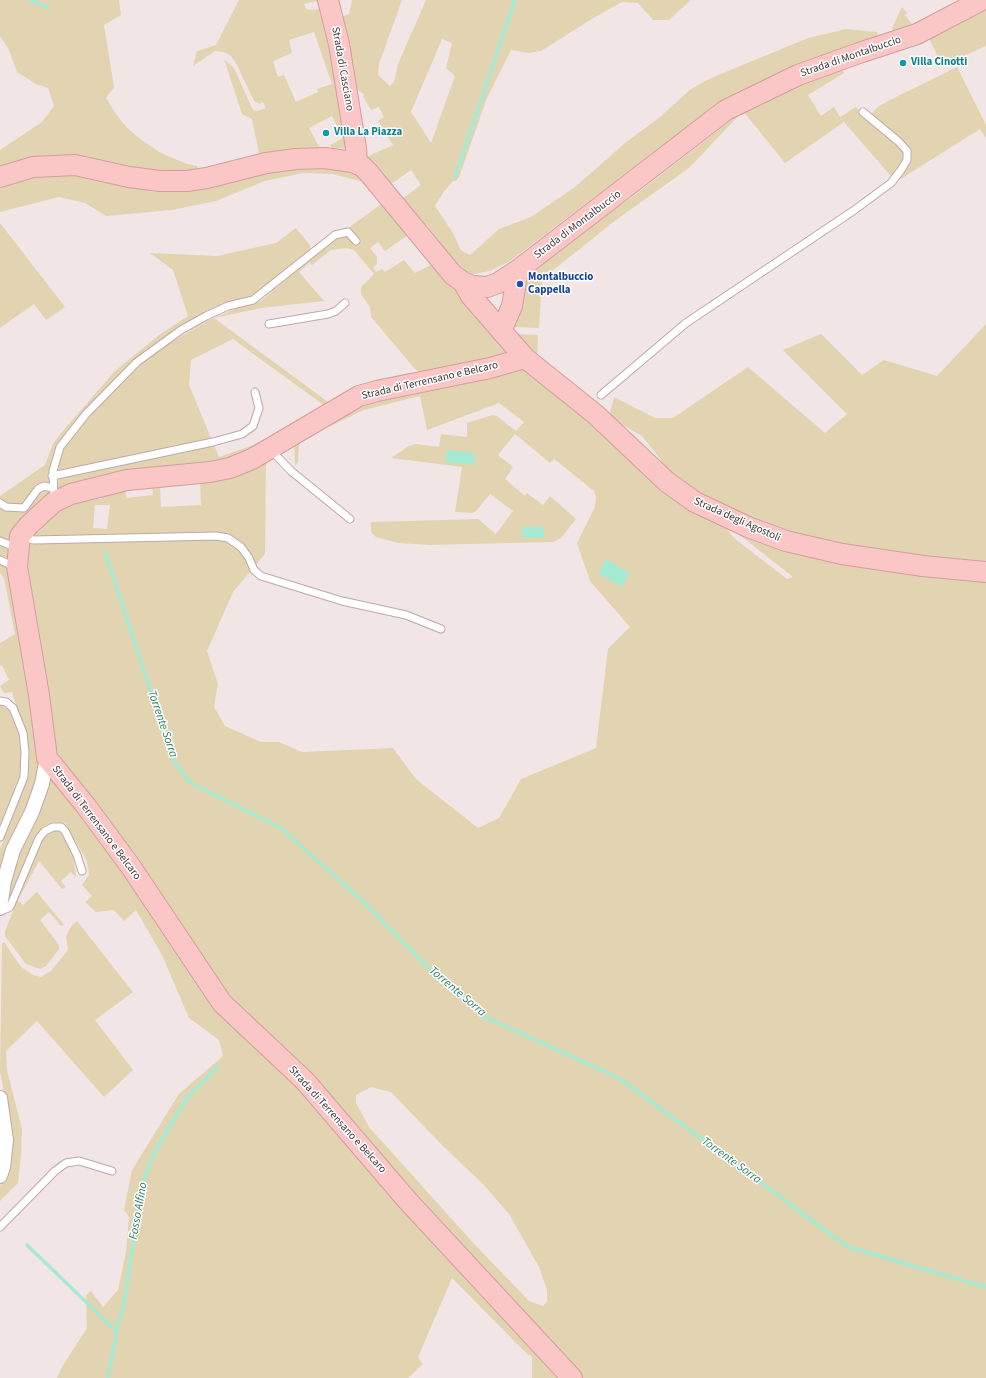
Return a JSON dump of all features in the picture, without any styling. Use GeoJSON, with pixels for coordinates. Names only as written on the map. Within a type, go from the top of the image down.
{"type":"FeatureCollection","features":[{"type":"Feature","properties":{"kind":"street","name":"Strada di Casciano"},"geometry":{"type":"LineString","coordinates":[[328,0],[339,44],[357,152],[357,163]]}},
{"type":"Feature","properties":{"kind":"street","name":"Strada di Montalbuccio"},"geometry":{"type":"LineString","coordinates":[[357,163],[368,172],[448,270],[463,282],[477,287],[487,287],[498,283],[518,270],[726,110],[798,76],[859,53],[917,34],[982,0]]}},
{"type":"Feature","properties":{"kind":"street"},"geometry":{"type":"LineString","coordinates":[[0,177],[33,167],[76,164],[129,177],[160,181],[187,181],[207,178],[266,163],[296,159],[325,158],[357,163]]}},
{"type":"Feature","properties":{"kind":"street"},"geometry":{"type":"LineString","coordinates":[[501,331],[512,306],[518,270]]}},
{"type":"Feature","properties":{"kind":"street","name":"Strada degli Agostoli"},"geometry":{"type":"LineString","coordinates":[[463,282],[471,296],[524,358],[595,414],[674,487],[688,498],[722,516],[780,539],[842,554],[924,566],[986,572]]}},
{"type":"Feature","properties":{"kind":"street","name":"Strada di Terrensano e Belcaro"},"geometry":{"type":"LineString","coordinates":[[524,358],[479,371],[377,390],[359,396],[252,459],[230,468],[210,472],[127,480],[71,494],[53,495],[11,550],[39,695],[47,758],[86,806],[131,867],[222,1003],[305,1082],[406,1200],[572,1378]]}},
{"type":"Feature","properties":{"kind":"street"},"geometry":{"type":"LineString","coordinates":[[0,908],[4,881],[13,850],[32,812],[42,784],[47,758]]}},
{"type":"Feature","properties":{"kind":"street"},"geometry":{"type":"LineString","coordinates":[[0,1098],[6,1140],[3,1167],[0,1176]]}},
{"type":"Feature","properties":{"kind":"lane"},"geometry":{"type":"LineString","coordinates":[[601,395],[686,324],[853,211],[891,183],[901,170],[906,160],[906,151],[899,142],[863,112]]}},
{"type":"Feature","properties":{"kind":"lane"},"geometry":{"type":"LineString","coordinates":[[53,495],[52,476],[55,459],[60,447],[69,434],[137,362],[181,330],[206,316],[228,306],[253,300],[336,235],[348,232],[356,241]]}},
{"type":"Feature","properties":{"kind":"lane"},"geometry":{"type":"LineString","coordinates":[[269,324],[328,314],[336,311],[345,303]]}},
{"type":"Feature","properties":{"kind":"lane"},"geometry":{"type":"LineString","coordinates":[[52,476],[213,442],[242,434],[253,426],[259,408],[255,392]]}},
{"type":"Feature","properties":{"kind":"lane"},"geometry":{"type":"LineString","coordinates":[[270,448],[291,471],[350,519]]}},
{"type":"Feature","properties":{"kind":"lane"},"geometry":{"type":"LineString","coordinates":[[0,503],[6,507],[24,508],[38,489],[44,486],[53,495]]}},
{"type":"Feature","properties":{"kind":"lane"},"geometry":{"type":"LineString","coordinates":[[11,550],[34,540],[216,536],[228,538],[241,547],[250,558],[254,570],[260,576],[342,601],[384,612],[406,615],[441,630]]}},
{"type":"Feature","properties":{"kind":"lane"},"geometry":{"type":"LineString","coordinates":[[0,701],[6,702],[13,708],[22,734],[25,752],[24,777],[0,837]]}},
{"type":"Feature","properties":{"kind":"lane"},"geometry":{"type":"LineString","coordinates":[[0,908],[6,909],[10,907],[39,838],[45,831],[53,827],[61,827],[65,831],[77,855],[82,871]]}},
{"type":"Feature","properties":{"kind":"lane"},"geometry":{"type":"LineString","coordinates":[[0,1227],[54,1171],[66,1163],[79,1161],[112,1171]]}},
{"type":"Feature","properties":{"kind":"shaded area"},"geometry":{"type":"Polygon","coordinates":[[[0,0],[119,0],[121,15],[104,25],[114,87],[106,98],[127,128],[143,141],[161,153],[187,164],[197,166],[198,170],[194,172],[0,169],[0,150],[42,122],[54,106],[48,88],[36,84],[17,72],[8,48],[0,36],[0,0]]]}},
{"type":"Feature","properties":{"kind":"shaded area"},"geometry":{"type":"Polygon","coordinates":[[[239,0],[321,0],[304,4],[307,10],[323,9],[348,149],[332,148],[330,145],[343,138],[332,116],[309,128],[321,150],[260,158],[252,119],[242,114],[224,59],[234,68],[253,110],[257,111],[266,108],[263,102],[260,104],[254,101],[237,65],[231,56],[224,52],[215,51],[193,66],[197,51],[216,45],[239,0]],[[314,32],[289,40],[292,53],[273,61],[278,77],[284,75],[296,102],[318,92],[317,89],[332,84],[314,32]]]}},
{"type":"Feature","properties":{"kind":"shaded area"},"geometry":{"type":"Polygon","coordinates":[[[352,0],[402,0],[379,64],[378,75],[390,86],[394,82],[398,64],[426,0],[691,0],[669,20],[653,20],[638,3],[622,2],[541,51],[529,53],[511,50],[487,98],[459,177],[456,181],[453,181],[443,193],[435,206],[453,233],[461,250],[470,255],[499,229],[531,217],[575,187],[625,143],[660,117],[691,89],[709,79],[808,38],[846,29],[877,32],[879,38],[737,92],[717,104],[510,261],[490,271],[468,275],[445,255],[444,248],[427,225],[418,224],[373,168],[367,157],[393,145],[378,121],[384,117],[379,107],[371,110],[363,96],[364,94],[350,85],[339,18],[349,14],[352,0]],[[442,39],[411,112],[431,143],[455,76],[446,68],[452,43],[442,39]],[[411,170],[390,185],[402,199],[421,185],[411,170]]]}},
{"type":"Feature","properties":{"kind":"shaded area"},"geometry":{"type":"Polygon","coordinates":[[[986,4],[986,46],[942,66],[927,34],[986,4]]]}},
{"type":"Feature","properties":{"kind":"shaded area"},"geometry":{"type":"Polygon","coordinates":[[[902,7],[907,13],[905,15],[914,27],[894,33],[892,28],[902,7]]]}},
{"type":"Feature","properties":{"kind":"shaded area"},"geometry":{"type":"Polygon","coordinates":[[[840,67],[844,73],[808,95],[821,116],[834,107],[840,117],[856,107],[863,114],[872,113],[879,106],[957,67],[986,125],[986,138],[980,129],[896,182],[844,122],[785,163],[743,111],[840,67]]]}},
{"type":"Feature","properties":{"kind":"shaded area"},"geometry":{"type":"Polygon","coordinates":[[[743,111],[689,168],[616,220],[542,279],[539,328],[513,327],[525,280],[545,259],[635,195],[743,111]]]}},
{"type":"Feature","properties":{"kind":"shaded area"},"geometry":{"type":"Polygon","coordinates":[[[298,165],[349,168],[365,180],[360,181],[333,174],[303,173],[265,181],[216,201],[172,210],[106,216],[85,203],[59,197],[0,212],[0,186],[33,175],[75,172],[154,192],[177,191],[298,165]]]}},
{"type":"Feature","properties":{"kind":"shaded area"},"geometry":{"type":"Polygon","coordinates":[[[384,202],[410,234],[385,251],[378,242],[370,248],[377,257],[377,264],[373,268],[376,272],[382,269],[385,272],[404,260],[415,273],[435,263],[509,352],[491,362],[483,359],[479,366],[425,377],[415,369],[371,317],[370,307],[361,294],[361,290],[362,286],[374,274],[354,250],[346,248],[331,250],[312,265],[309,263],[299,272],[324,301],[261,308],[214,318],[328,402],[374,380],[409,373],[407,379],[249,454],[58,493],[59,462],[64,449],[72,435],[117,387],[142,364],[170,343],[209,320],[235,309],[261,301],[330,241],[384,202]],[[233,339],[191,360],[189,385],[219,457],[259,443],[325,406],[233,339]]]}},
{"type":"Feature","properties":{"kind":"shaded area"},"geometry":{"type":"Polygon","coordinates":[[[0,223],[65,307],[46,320],[34,304],[0,328],[0,223]]]}},
{"type":"Feature","properties":{"kind":"shaded area"},"geometry":{"type":"Polygon","coordinates":[[[296,228],[310,245],[311,250],[249,298],[227,302],[203,313],[161,339],[137,357],[84,411],[58,446],[52,459],[50,471],[50,498],[45,517],[86,497],[101,499],[103,491],[125,487],[126,498],[153,495],[152,484],[160,484],[161,507],[201,505],[200,480],[266,456],[265,554],[233,592],[207,651],[218,684],[214,707],[225,726],[261,742],[279,742],[302,752],[393,748],[416,779],[478,828],[499,818],[521,779],[596,748],[608,649],[630,627],[590,581],[577,543],[595,507],[596,497],[594,491],[554,459],[550,463],[515,434],[498,455],[513,467],[505,479],[525,496],[527,493],[543,505],[550,496],[576,519],[561,538],[553,542],[430,545],[398,543],[376,537],[371,532],[371,522],[478,519],[496,534],[513,511],[490,494],[476,511],[472,513],[455,512],[462,467],[391,458],[409,446],[416,444],[439,447],[441,434],[467,437],[467,423],[493,415],[497,416],[516,431],[524,422],[499,403],[427,430],[420,396],[364,410],[299,441],[298,462],[295,466],[294,441],[360,399],[521,365],[722,523],[734,538],[787,579],[793,577],[741,536],[734,528],[986,580],[986,1378],[532,1378],[532,1356],[528,1355],[452,1278],[418,1357],[423,1364],[408,1378],[57,1378],[62,1367],[87,1328],[86,1295],[91,1291],[103,1307],[118,1290],[126,1252],[129,1217],[124,1210],[132,1170],[179,1094],[223,1056],[219,1040],[189,1018],[162,955],[136,910],[124,921],[114,910],[96,912],[85,902],[92,896],[82,885],[89,875],[87,861],[65,823],[53,822],[42,827],[31,849],[11,899],[0,898],[0,849],[27,777],[29,751],[12,692],[4,693],[0,686],[9,680],[2,665],[0,666],[0,643],[15,634],[4,578],[0,573],[0,496],[45,465],[53,444],[61,433],[115,371],[159,335],[188,316],[173,270],[150,253],[217,256],[276,243],[296,228]],[[95,505],[93,528],[107,529],[110,505],[95,505]],[[371,1087],[356,1095],[356,1103],[369,1127],[476,1246],[529,1301],[543,1306],[547,1302],[547,1290],[539,1267],[509,1214],[484,1185],[443,1146],[391,1092],[371,1087]]]}},
{"type":"Feature","properties":{"kind":"shaded area"},"geometry":{"type":"Polygon","coordinates":[[[986,324],[986,563],[847,545],[789,532],[722,505],[695,491],[661,464],[661,460],[642,436],[609,417],[614,397],[655,418],[673,418],[748,367],[825,433],[847,414],[783,350],[821,334],[862,375],[884,360],[937,376],[986,324]]]}},
{"type":"Feature","properties":{"kind":"shaded area"},"geometry":{"type":"Polygon","coordinates":[[[511,334],[538,335],[537,360],[511,334]]]}},
{"type":"Feature","properties":{"kind":"shaded area"},"geometry":{"type":"Polygon","coordinates":[[[447,450],[475,453],[474,465],[445,462],[447,450]]]}},
{"type":"Feature","properties":{"kind":"shaded area"},"geometry":{"type":"Polygon","coordinates":[[[522,527],[544,527],[544,538],[522,538],[522,527]]]}},
{"type":"Feature","properties":{"kind":"shaded area"},"geometry":{"type":"Polygon","coordinates":[[[606,559],[630,573],[622,587],[598,573],[606,559]]]}},
{"type":"Feature","properties":{"kind":"shaded area"},"geometry":{"type":"Polygon","coordinates":[[[0,704],[9,710],[20,735],[22,751],[21,775],[0,828],[0,704]]]}},
{"type":"Feature","properties":{"kind":"shaded area"},"geometry":{"type":"Polygon","coordinates":[[[54,830],[61,831],[66,836],[73,856],[76,877],[71,872],[61,881],[66,887],[62,889],[39,861],[18,900],[23,905],[37,892],[64,925],[61,926],[49,912],[40,920],[59,945],[59,949],[46,966],[40,969],[26,964],[5,936],[5,931],[42,839],[54,830]]]}},
{"type":"Feature","properties":{"kind":"shaded area"},"geometry":{"type":"Polygon","coordinates":[[[77,921],[133,992],[95,1020],[133,1070],[104,1097],[37,1021],[6,1051],[7,1070],[22,1129],[21,1155],[18,1183],[0,1201],[0,1186],[7,1168],[8,1110],[0,1072],[2,944],[4,942],[21,967],[33,975],[41,977],[51,971],[68,950],[66,936],[72,925],[77,921]]]}},
{"type":"Feature","properties":{"kind":"waterway"},"geometry":{"type":"LineString","coordinates":[[30,0],[48,8]]}},
{"type":"Feature","properties":{"kind":"waterway"},"geometry":{"type":"LineString","coordinates":[[455,177],[515,0]]}},
{"type":"Feature","properties":{"kind":"waterway","name":"Torrente Sorra"},"geometry":{"type":"LineString","coordinates":[[105,552],[174,762],[191,783],[281,828],[364,902],[442,982],[485,1017],[619,1078],[848,1247],[986,1287]]}},
{"type":"Feature","properties":{"kind":"waterway","name":"Fosso Alfino"},"geometry":{"type":"LineString","coordinates":[[108,1378],[118,1324],[124,1304],[141,1189],[152,1157],[188,1096],[219,1066]]}},
{"type":"Feature","properties":{"kind":"waterway"},"geometry":{"type":"LineString","coordinates":[[27,1245],[116,1331]]}},
{"type":"Feature","properties":{"kind":"place","name":"Villa Cinotti"},"geometry":{"type":"Point","coordinates":[903,63]}},
{"type":"Feature","properties":{"kind":"place","name":"Villa La Piazza"},"geometry":{"type":"Point","coordinates":[326,133]}},
{"type":"Feature","properties":{"kind":"place","name":"Montalbuccio Cappella"},"geometry":{"type":"Point","coordinates":[520,284]}}]}
